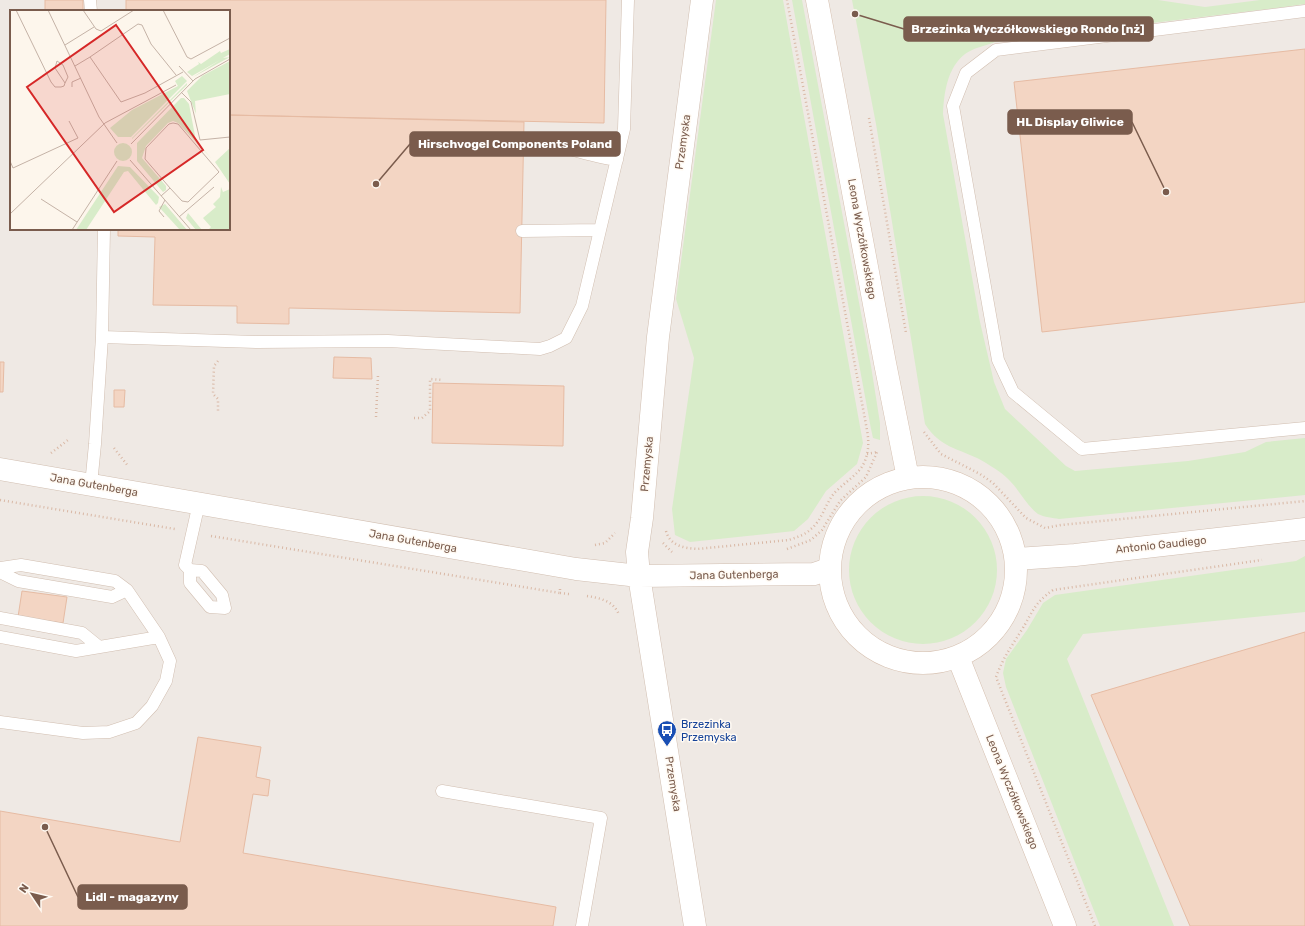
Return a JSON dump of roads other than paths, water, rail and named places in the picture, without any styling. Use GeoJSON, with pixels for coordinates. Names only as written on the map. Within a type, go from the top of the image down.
{"type":"FeatureCollection","features":[{"type":"Feature","properties":{"kind":"street","name":"Przemyska"},"geometry":{"type":"LineString","coordinates":[[695,926],[639,576],[637,552],[642,518],[658,337],[702,0]]}},
{"type":"Feature","properties":{"kind":"street","name":"Leona Wyczółkowskiego"},"geometry":{"type":"LineString","coordinates":[[817,0],[908,478]]}},
{"type":"Feature","properties":{"kind":"street","name":"Jana Gutenberga"},"geometry":{"type":"LineString","coordinates":[[0,470],[199,503],[563,568],[639,576],[814,574],[829,569]]}},
{"type":"Feature","properties":{"kind":"street"},"geometry":{"type":"LineString","coordinates":[[921,477],[948,481],[963,486],[984,499],[998,513],[1008,530],[1016,559],[1016,582],[1014,595],[999,624],[980,644],[958,657],[935,664],[908,662],[895,658],[869,645],[842,614],[836,600],[829,569],[837,535],[851,511],[872,491],[882,484],[908,478],[921,477]]}},
{"type":"Feature","properties":{"kind":"street","name":"Antonio Gaudiego"},"geometry":{"type":"LineString","coordinates":[[1016,559],[1075,555],[1305,529]]}},
{"type":"Feature","properties":{"kind":"street","name":"Leona Wyczółkowskiego"},"geometry":{"type":"LineString","coordinates":[[958,657],[1065,926]]}},
{"type":"Feature","properties":{"kind":"lane"},"geometry":{"type":"LineString","coordinates":[[90,0],[91,10]]}},
{"type":"Feature","properties":{"kind":"lane"},"geometry":{"type":"LineString","coordinates":[[102,337],[256,342],[388,341],[540,349],[566,338],[582,306],[624,129],[628,0]]}},
{"type":"Feature","properties":{"kind":"lane"},"geometry":{"type":"LineString","coordinates":[[1305,11],[996,50],[966,73],[953,106],[998,360],[1012,392],[1082,449],[1305,428]]}},
{"type":"Feature","properties":{"kind":"lane"},"geometry":{"type":"LineString","coordinates":[[524,139],[540,140],[600,158],[617,160]]}},
{"type":"Feature","properties":{"kind":"lane"},"geometry":{"type":"LineString","coordinates":[[90,485],[96,444],[102,337],[104,230]]}},
{"type":"Feature","properties":{"kind":"lane"},"geometry":{"type":"LineString","coordinates":[[522,231],[600,230]]}},
{"type":"Feature","properties":{"kind":"lane"},"geometry":{"type":"LineString","coordinates":[[190,570],[186,565],[199,503]]}},
{"type":"Feature","properties":{"kind":"lane"},"geometry":{"type":"LineString","coordinates":[[0,568],[21,565],[115,581],[127,590],[159,637],[170,662],[166,681],[152,706],[136,723],[109,732],[83,734],[0,722]]}},
{"type":"Feature","properties":{"kind":"lane"},"geometry":{"type":"LineString","coordinates":[[0,572],[18,581],[112,596],[127,590]]}},
{"type":"Feature","properties":{"kind":"lane"},"geometry":{"type":"LineString","coordinates":[[0,618],[82,633],[98,646]]}},
{"type":"Feature","properties":{"kind":"lane"},"geometry":{"type":"LineString","coordinates":[[0,637],[76,651],[98,646],[159,637]]}},
{"type":"Feature","properties":{"kind":"lane"},"geometry":{"type":"LineString","coordinates":[[442,791],[601,818],[582,926]]}},
{"type":"Feature","properties":{"kind":"place","name":"Brzezinka Wyczółkowskiego Rondo [nż]"},"geometry":{"type":"Point","coordinates":[855,14]}},
{"type":"Feature","properties":{"kind":"place","name":"Hirschvogel Components Poland"},"geometry":{"type":"Point","coordinates":[376,184]}},
{"type":"Feature","properties":{"kind":"place","name":"HL Display Gliwice"},"geometry":{"type":"Point","coordinates":[1166,192]}},
{"type":"Feature","properties":{"kind":"place","name":"Brzezinka Przemyska"},"geometry":{"type":"Point","coordinates":[667,747]}},
{"type":"Feature","properties":{"kind":"place","name":"Lidl - magazyny"},"geometry":{"type":"Point","coordinates":[45,827]}}]}
